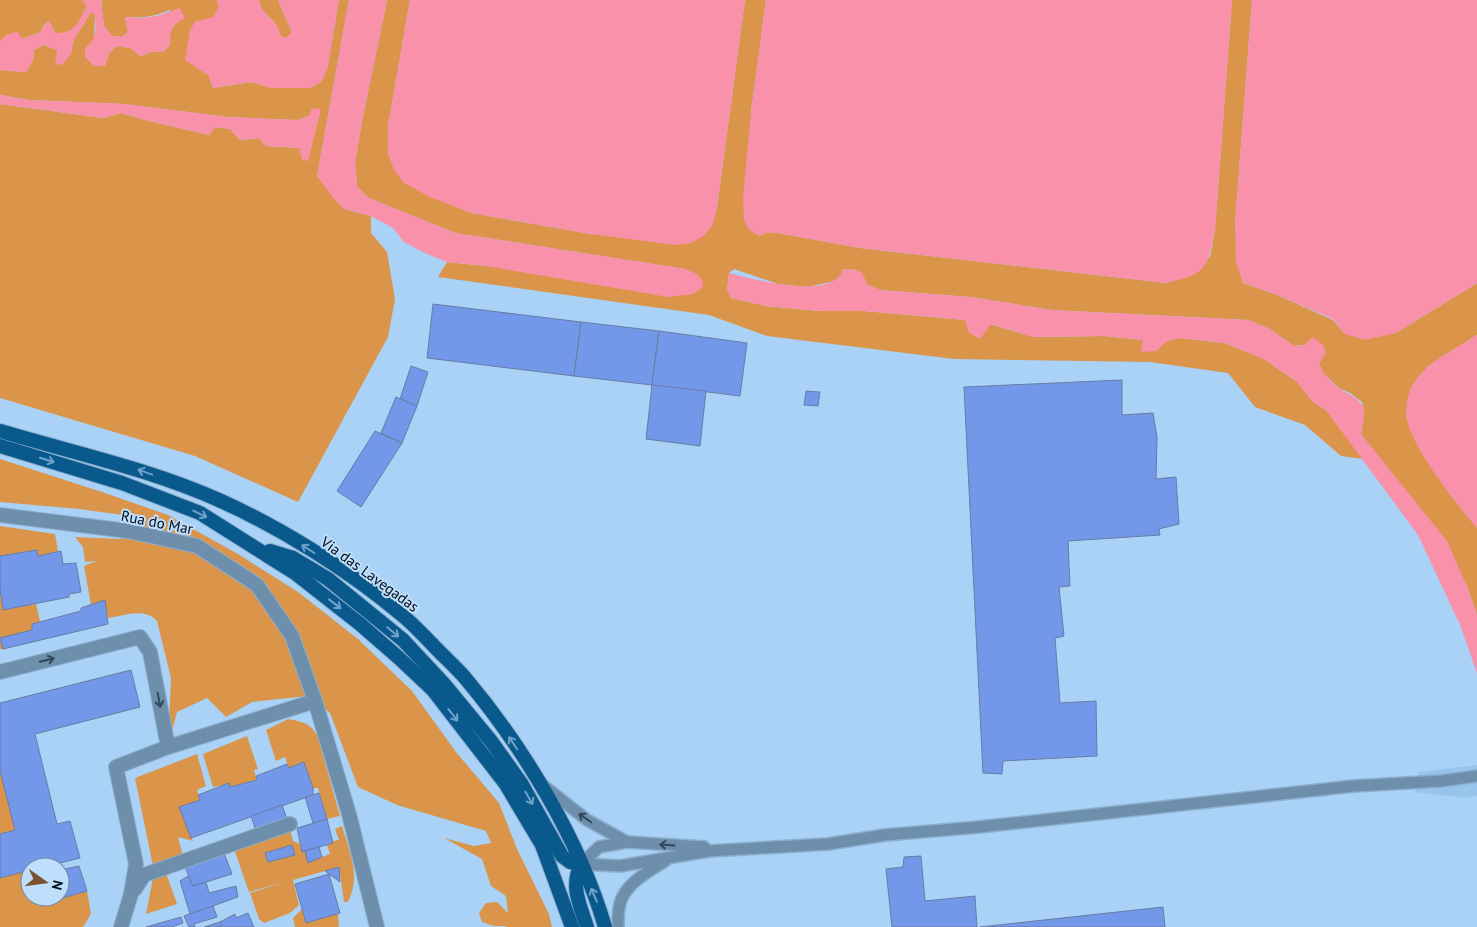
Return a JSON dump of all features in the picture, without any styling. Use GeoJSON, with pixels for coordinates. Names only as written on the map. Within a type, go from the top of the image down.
{"type":"FeatureCollection","features":[{"type":"Feature","properties":{"kind":"main road","name":"Via das Lavegadas"},"geometry":{"type":"LineString","coordinates":[[0,431],[141,470],[220,501],[282,533],[343,571],[403,615],[466,679],[540,783],[573,846],[599,906],[605,927]]}},
{"type":"Feature","properties":{"kind":"main road"},"geometry":{"type":"LineString","coordinates":[[0,446],[122,483],[200,513],[295,573],[360,624],[433,690],[506,783],[542,845],[572,927]]}},
{"type":"Feature","properties":{"kind":"main road"},"geometry":{"type":"LineString","coordinates":[[249,544],[293,558],[328,579],[403,640],[444,684],[491,741],[521,784],[562,856],[570,862],[581,864],[575,878],[576,892],[587,927]]}},
{"type":"Feature","properties":{"kind":"street","name":"Rua do Mar"},"geometry":{"type":"LineString","coordinates":[[0,515],[128,531],[197,546],[257,584],[292,636],[349,814],[377,927]]}},
{"type":"Feature","properties":{"kind":"street"},"geometry":{"type":"LineString","coordinates":[[0,672],[140,637],[150,652],[168,747]]}},
{"type":"Feature","properties":{"kind":"street"},"geometry":{"type":"LineString","coordinates":[[121,927],[132,894],[136,864],[116,767],[168,747],[314,701]]}},
{"type":"Feature","properties":{"kind":"street"},"geometry":{"type":"LineString","coordinates":[[132,894],[144,875],[290,824]]}},
{"type":"Feature","properties":{"kind":"lane"},"geometry":{"type":"LineString","coordinates":[[581,864],[620,866],[733,849],[828,844],[885,836],[1354,786],[1441,781],[1477,776]]}},
{"type":"Feature","properties":{"kind":"lane"},"geometry":{"type":"LineString","coordinates":[[540,783],[586,820],[627,842]]}},
{"type":"Feature","properties":{"kind":"lane"},"geometry":{"type":"LineString","coordinates":[[581,864],[599,847],[627,842],[733,849]]}},
{"type":"Feature","properties":{"kind":"lane"},"geometry":{"type":"LineString","coordinates":[[618,927],[619,906],[624,894],[636,880],[668,858]]}},
{"type":"Feature","properties":{"kind":"shaded area"},"geometry":{"type":"Polygon","coordinates":[[[0,0],[82,0],[87,6],[81,18],[68,32],[55,33],[49,21],[43,26],[41,32],[22,39],[5,36],[0,42],[0,0]]]}},
{"type":"Feature","properties":{"kind":"shaded area"},"geometry":{"type":"Polygon","coordinates":[[[82,0],[103,0],[101,2],[104,26],[112,36],[122,37],[128,32],[125,17],[157,16],[180,8],[185,18],[172,28],[170,45],[163,52],[151,52],[141,56],[130,48],[116,46],[109,53],[105,66],[94,66],[85,57],[85,49],[92,41],[95,30],[95,15],[91,12],[73,41],[71,54],[63,64],[55,65],[57,50],[43,45],[34,50],[33,60],[26,72],[0,70],[0,42],[5,36],[17,31],[22,39],[41,32],[49,21],[55,33],[67,32],[75,26],[87,6],[82,0]]]}},
{"type":"Feature","properties":{"kind":"shaded area"},"geometry":{"type":"Polygon","coordinates":[[[103,0],[217,0],[220,6],[213,18],[195,22],[213,88],[251,82],[272,88],[327,70],[339,0],[349,0],[317,176],[344,209],[371,216],[371,233],[387,252],[395,299],[388,337],[298,502],[195,456],[0,398],[0,104],[103,118],[121,113],[209,135],[215,127],[230,129],[240,140],[259,138],[266,146],[300,148],[309,116],[297,120],[228,117],[124,104],[29,100],[0,95],[0,70],[26,72],[33,60],[34,50],[43,45],[71,54],[73,41],[91,12],[95,14],[94,40],[85,49],[105,66],[109,53],[116,46],[130,48],[141,56],[151,52],[163,52],[170,45],[170,31],[177,22],[169,10],[148,16],[125,17],[128,32],[122,37],[112,36],[104,26],[101,2],[103,0]]]}},
{"type":"Feature","properties":{"kind":"shaded area"},"geometry":{"type":"Polygon","coordinates":[[[217,0],[259,0],[263,11],[276,25],[281,36],[286,38],[291,34],[291,30],[278,0],[339,0],[327,70],[322,81],[311,88],[272,88],[251,82],[213,88],[209,76],[185,60],[190,30],[195,22],[213,17],[219,6],[217,0]]]}},
{"type":"Feature","properties":{"kind":"shaded area"},"geometry":{"type":"Polygon","coordinates":[[[259,0],[278,0],[291,34],[286,38],[280,36],[276,24],[263,10],[259,0]]]}},
{"type":"Feature","properties":{"kind":"shaded area"},"geometry":{"type":"Polygon","coordinates":[[[349,0],[387,0],[355,163],[357,187],[369,198],[455,233],[685,269],[697,274],[703,281],[702,288],[693,294],[668,297],[486,266],[447,262],[404,242],[393,228],[371,216],[344,209],[317,176],[349,0]]]}},
{"type":"Feature","properties":{"kind":"shaded area"},"geometry":{"type":"Polygon","coordinates":[[[387,0],[410,0],[388,126],[388,154],[471,213],[591,234],[717,207],[745,0],[766,0],[751,112],[766,233],[778,233],[860,248],[1166,283],[1210,257],[1215,230],[1232,0],[1252,0],[1235,224],[1243,283],[1275,294],[1333,320],[1345,334],[1396,333],[1477,283],[1477,335],[1427,367],[1406,413],[1410,429],[1456,502],[1477,528],[1477,615],[1466,584],[1361,434],[1364,414],[1362,402],[1339,388],[1324,374],[1319,364],[1304,345],[1294,346],[1270,329],[1248,320],[1052,310],[970,297],[880,290],[868,285],[856,270],[843,269],[841,275],[835,281],[808,287],[778,284],[734,269],[729,273],[727,289],[731,298],[766,306],[819,311],[864,311],[965,320],[990,324],[1033,337],[1104,336],[1143,340],[1142,351],[1156,351],[1166,341],[1181,338],[1225,343],[1264,359],[1297,382],[1312,401],[1326,410],[1363,459],[1341,456],[1305,425],[1255,407],[1228,373],[1150,362],[954,359],[767,336],[709,315],[438,277],[447,262],[486,266],[685,269],[455,233],[369,198],[357,187],[355,163],[387,0]]]}},
{"type":"Feature","properties":{"kind":"shaded area"},"geometry":{"type":"Polygon","coordinates":[[[410,0],[745,0],[717,207],[713,224],[705,235],[691,243],[676,245],[591,234],[471,213],[430,197],[404,183],[394,170],[388,154],[388,126],[410,0]]]}},
{"type":"Feature","properties":{"kind":"shaded area"},"geometry":{"type":"Polygon","coordinates":[[[766,0],[1232,0],[1215,230],[1207,262],[1197,273],[1166,283],[860,248],[778,233],[766,233],[760,236],[749,230],[744,220],[743,198],[751,112],[766,0]]]}},
{"type":"Feature","properties":{"kind":"shaded area"},"geometry":{"type":"Polygon","coordinates":[[[1252,0],[1477,0],[1477,283],[1396,333],[1365,340],[1345,334],[1333,319],[1275,294],[1243,283],[1236,262],[1235,224],[1252,0]]]}},
{"type":"Feature","properties":{"kind":"shaded area"},"geometry":{"type":"Polygon","coordinates":[[[0,95],[29,100],[124,104],[228,117],[297,120],[309,116],[312,108],[321,109],[308,161],[302,160],[299,148],[266,146],[259,138],[240,140],[230,129],[216,127],[209,135],[121,113],[103,118],[0,104],[0,95]]]}},
{"type":"Feature","properties":{"kind":"shaded area"},"geometry":{"type":"Polygon","coordinates":[[[843,269],[856,270],[862,273],[868,285],[880,290],[970,297],[1052,310],[1248,320],[1270,329],[1294,346],[1304,345],[1313,337],[1323,345],[1326,352],[1319,364],[1325,374],[1336,386],[1356,398],[1362,405],[1364,415],[1361,434],[1447,541],[1477,615],[1477,673],[1460,625],[1418,535],[1326,410],[1312,401],[1297,382],[1264,359],[1225,343],[1181,338],[1167,341],[1156,351],[1141,352],[1143,340],[1104,336],[1033,337],[991,324],[980,339],[968,332],[965,320],[864,311],[819,311],[766,306],[731,298],[727,289],[729,273],[773,283],[809,286],[825,284],[837,279],[843,269]]]}},
{"type":"Feature","properties":{"kind":"shaded area"},"geometry":{"type":"Polygon","coordinates":[[[1477,335],[1477,528],[1434,473],[1415,440],[1406,413],[1410,391],[1428,366],[1477,335]]]}},
{"type":"Feature","properties":{"kind":"shaded area"},"geometry":{"type":"Polygon","coordinates":[[[0,459],[168,515],[238,554],[298,592],[358,639],[412,691],[456,752],[499,803],[517,849],[549,914],[552,927],[504,927],[508,926],[494,926],[482,922],[479,913],[486,903],[497,902],[508,913],[506,896],[491,886],[482,859],[444,838],[474,846],[491,843],[486,831],[397,805],[358,787],[330,713],[308,696],[252,702],[226,717],[207,698],[177,712],[168,747],[171,678],[157,621],[147,614],[140,613],[108,618],[105,601],[91,605],[84,566],[97,561],[85,562],[83,547],[75,537],[119,539],[139,535],[137,517],[79,509],[0,502],[0,459]]]}},
{"type":"Feature","properties":{"kind":"shaded area"},"geometry":{"type":"Polygon","coordinates":[[[0,526],[55,534],[58,551],[38,556],[37,550],[0,556],[0,526]]]}},
{"type":"Feature","properties":{"kind":"shaded area"},"geometry":{"type":"Polygon","coordinates":[[[0,589],[3,610],[36,604],[40,621],[32,624],[32,630],[0,639],[0,589]]]}},
{"type":"Feature","properties":{"kind":"shaded area"},"geometry":{"type":"Polygon","coordinates":[[[288,719],[306,724],[318,737],[340,816],[327,819],[318,788],[313,788],[289,768],[285,757],[276,761],[266,730],[288,719]]]}},
{"type":"Feature","properties":{"kind":"shaded area"},"geometry":{"type":"Polygon","coordinates":[[[247,736],[258,769],[254,770],[257,780],[230,787],[228,784],[213,787],[203,754],[247,736]]]}},
{"type":"Feature","properties":{"kind":"shaded area"},"geometry":{"type":"Polygon","coordinates":[[[197,754],[206,786],[197,790],[200,800],[179,807],[193,841],[178,837],[183,856],[153,866],[135,778],[197,754]]]}},
{"type":"Feature","properties":{"kind":"shaded area"},"geometry":{"type":"Polygon","coordinates":[[[1477,765],[1477,796],[1466,798],[1415,792],[1419,772],[1477,765]]]}},
{"type":"Feature","properties":{"kind":"shaded area"},"geometry":{"type":"Polygon","coordinates":[[[0,771],[15,830],[0,834],[0,771]]]}},
{"type":"Feature","properties":{"kind":"shaded area"},"geometry":{"type":"Polygon","coordinates":[[[342,826],[353,864],[354,883],[348,902],[344,902],[339,867],[293,880],[299,905],[290,913],[264,923],[259,919],[250,893],[281,883],[249,892],[234,849],[290,830],[293,841],[300,844],[302,852],[305,851],[308,862],[330,854],[327,845],[339,840],[335,829],[342,826]],[[292,846],[266,853],[268,862],[295,855],[292,846]]]}},
{"type":"Feature","properties":{"kind":"shaded area"},"geometry":{"type":"Polygon","coordinates":[[[20,873],[20,907],[70,907],[70,896],[87,891],[91,914],[83,927],[0,927],[0,878],[20,873]]]}},
{"type":"Feature","properties":{"kind":"shaded area"},"geometry":{"type":"Polygon","coordinates":[[[166,873],[177,904],[146,914],[153,878],[166,873]]]}},
{"type":"Feature","properties":{"kind":"shaded area"},"geometry":{"type":"Polygon","coordinates":[[[302,909],[338,913],[339,927],[295,927],[293,918],[302,909]]]}},
{"type":"Feature","properties":{"kind":"building"},"geometry":{"type":"Polygon","coordinates":[[[433,304],[581,322],[574,376],[427,358],[433,304]]]}},
{"type":"Feature","properties":{"kind":"building"},"geometry":{"type":"Polygon","coordinates":[[[581,322],[659,331],[652,385],[574,376],[581,322]]]}},
{"type":"Feature","properties":{"kind":"building"},"geometry":{"type":"Polygon","coordinates":[[[659,331],[747,343],[740,396],[652,385],[659,331]]]}},
{"type":"Feature","properties":{"kind":"building"},"geometry":{"type":"Polygon","coordinates":[[[411,366],[428,372],[417,406],[400,399],[411,366]]]}},
{"type":"Feature","properties":{"kind":"building"},"geometry":{"type":"Polygon","coordinates":[[[1122,380],[1122,415],[1153,413],[1157,437],[1156,479],[1176,477],[1179,524],[1159,529],[1160,535],[1068,541],[1070,586],[1059,587],[1064,636],[1055,638],[1060,703],[1096,701],[1097,756],[1003,761],[1002,774],[983,773],[964,387],[1122,380]]]}},
{"type":"Feature","properties":{"kind":"building"},"geometry":{"type":"Polygon","coordinates":[[[652,385],[706,391],[700,446],[646,439],[652,385]]]}},
{"type":"Feature","properties":{"kind":"building"},"geometry":{"type":"Polygon","coordinates":[[[806,391],[820,392],[818,406],[804,405],[806,391]]]}},
{"type":"Feature","properties":{"kind":"building"},"geometry":{"type":"Polygon","coordinates":[[[396,397],[417,406],[402,443],[381,433],[396,397]]]}},
{"type":"Feature","properties":{"kind":"building"},"geometry":{"type":"Polygon","coordinates":[[[375,431],[402,443],[361,507],[337,491],[375,431]]]}},
{"type":"Feature","properties":{"kind":"building"},"geometry":{"type":"Polygon","coordinates":[[[37,550],[38,556],[61,551],[63,564],[76,563],[81,592],[69,594],[69,597],[3,610],[0,589],[0,556],[37,550]]]}},
{"type":"Feature","properties":{"kind":"building"},"geometry":{"type":"Polygon","coordinates":[[[105,600],[108,624],[3,649],[0,638],[32,630],[32,624],[81,611],[81,608],[105,600]]]}},
{"type":"Feature","properties":{"kind":"building"},"geometry":{"type":"Polygon","coordinates":[[[131,670],[140,707],[35,734],[57,824],[70,821],[80,858],[70,860],[70,857],[20,857],[20,873],[0,878],[0,834],[15,830],[0,771],[0,703],[131,670]]]}},
{"type":"Feature","properties":{"kind":"building"},"geometry":{"type":"Polygon","coordinates":[[[304,762],[313,788],[313,795],[191,838],[179,807],[200,800],[198,795],[229,783],[230,787],[257,780],[256,776],[287,764],[289,768],[304,762]]]}},
{"type":"Feature","properties":{"kind":"building"},"geometry":{"type":"Polygon","coordinates":[[[319,793],[327,819],[313,823],[305,797],[319,793]]]}},
{"type":"Feature","properties":{"kind":"building"},"geometry":{"type":"Polygon","coordinates":[[[282,805],[288,822],[259,832],[255,828],[251,816],[282,805]]]}},
{"type":"Feature","properties":{"kind":"building"},"geometry":{"type":"Polygon","coordinates":[[[327,819],[333,843],[302,852],[297,828],[327,819]]]}},
{"type":"Feature","properties":{"kind":"building"},"geometry":{"type":"Polygon","coordinates":[[[292,845],[295,855],[268,862],[265,853],[292,845]]]}},
{"type":"Feature","properties":{"kind":"building"},"geometry":{"type":"Polygon","coordinates":[[[319,847],[322,857],[308,863],[305,851],[319,847]]]}},
{"type":"Feature","properties":{"kind":"building"},"geometry":{"type":"Polygon","coordinates":[[[224,853],[232,874],[193,886],[185,867],[224,853]]]}},
{"type":"Feature","properties":{"kind":"building"},"geometry":{"type":"Polygon","coordinates":[[[921,856],[925,901],[975,896],[977,927],[892,927],[886,869],[903,867],[904,857],[921,856]]]}},
{"type":"Feature","properties":{"kind":"building"},"geometry":{"type":"Polygon","coordinates":[[[79,866],[87,891],[70,896],[70,868],[79,866]]]}},
{"type":"Feature","properties":{"kind":"building"},"geometry":{"type":"Polygon","coordinates":[[[339,867],[340,882],[325,871],[339,867]]]}},
{"type":"Feature","properties":{"kind":"building"},"geometry":{"type":"Polygon","coordinates":[[[329,874],[340,913],[306,923],[295,884],[329,874]]]}},
{"type":"Feature","properties":{"kind":"building"},"geometry":{"type":"Polygon","coordinates":[[[188,876],[193,886],[206,882],[209,893],[236,886],[238,897],[190,914],[180,881],[188,876]]]}},
{"type":"Feature","properties":{"kind":"building"},"geometry":{"type":"Polygon","coordinates":[[[213,906],[217,917],[194,924],[195,927],[189,927],[184,916],[213,906]]]}},
{"type":"Feature","properties":{"kind":"building"},"geometry":{"type":"Polygon","coordinates":[[[1163,907],[1165,927],[980,927],[1163,907]]]}},
{"type":"Feature","properties":{"kind":"building"},"geometry":{"type":"Polygon","coordinates":[[[248,913],[254,927],[222,927],[220,922],[235,914],[236,918],[248,913]]]}},
{"type":"Feature","properties":{"kind":"building"},"geometry":{"type":"Polygon","coordinates":[[[181,917],[183,923],[172,927],[146,927],[181,917]]]}},
{"type":"Feature","properties":{"kind":"building"},"geometry":{"type":"Polygon","coordinates":[[[220,922],[222,927],[204,927],[220,922]]]}}]}
